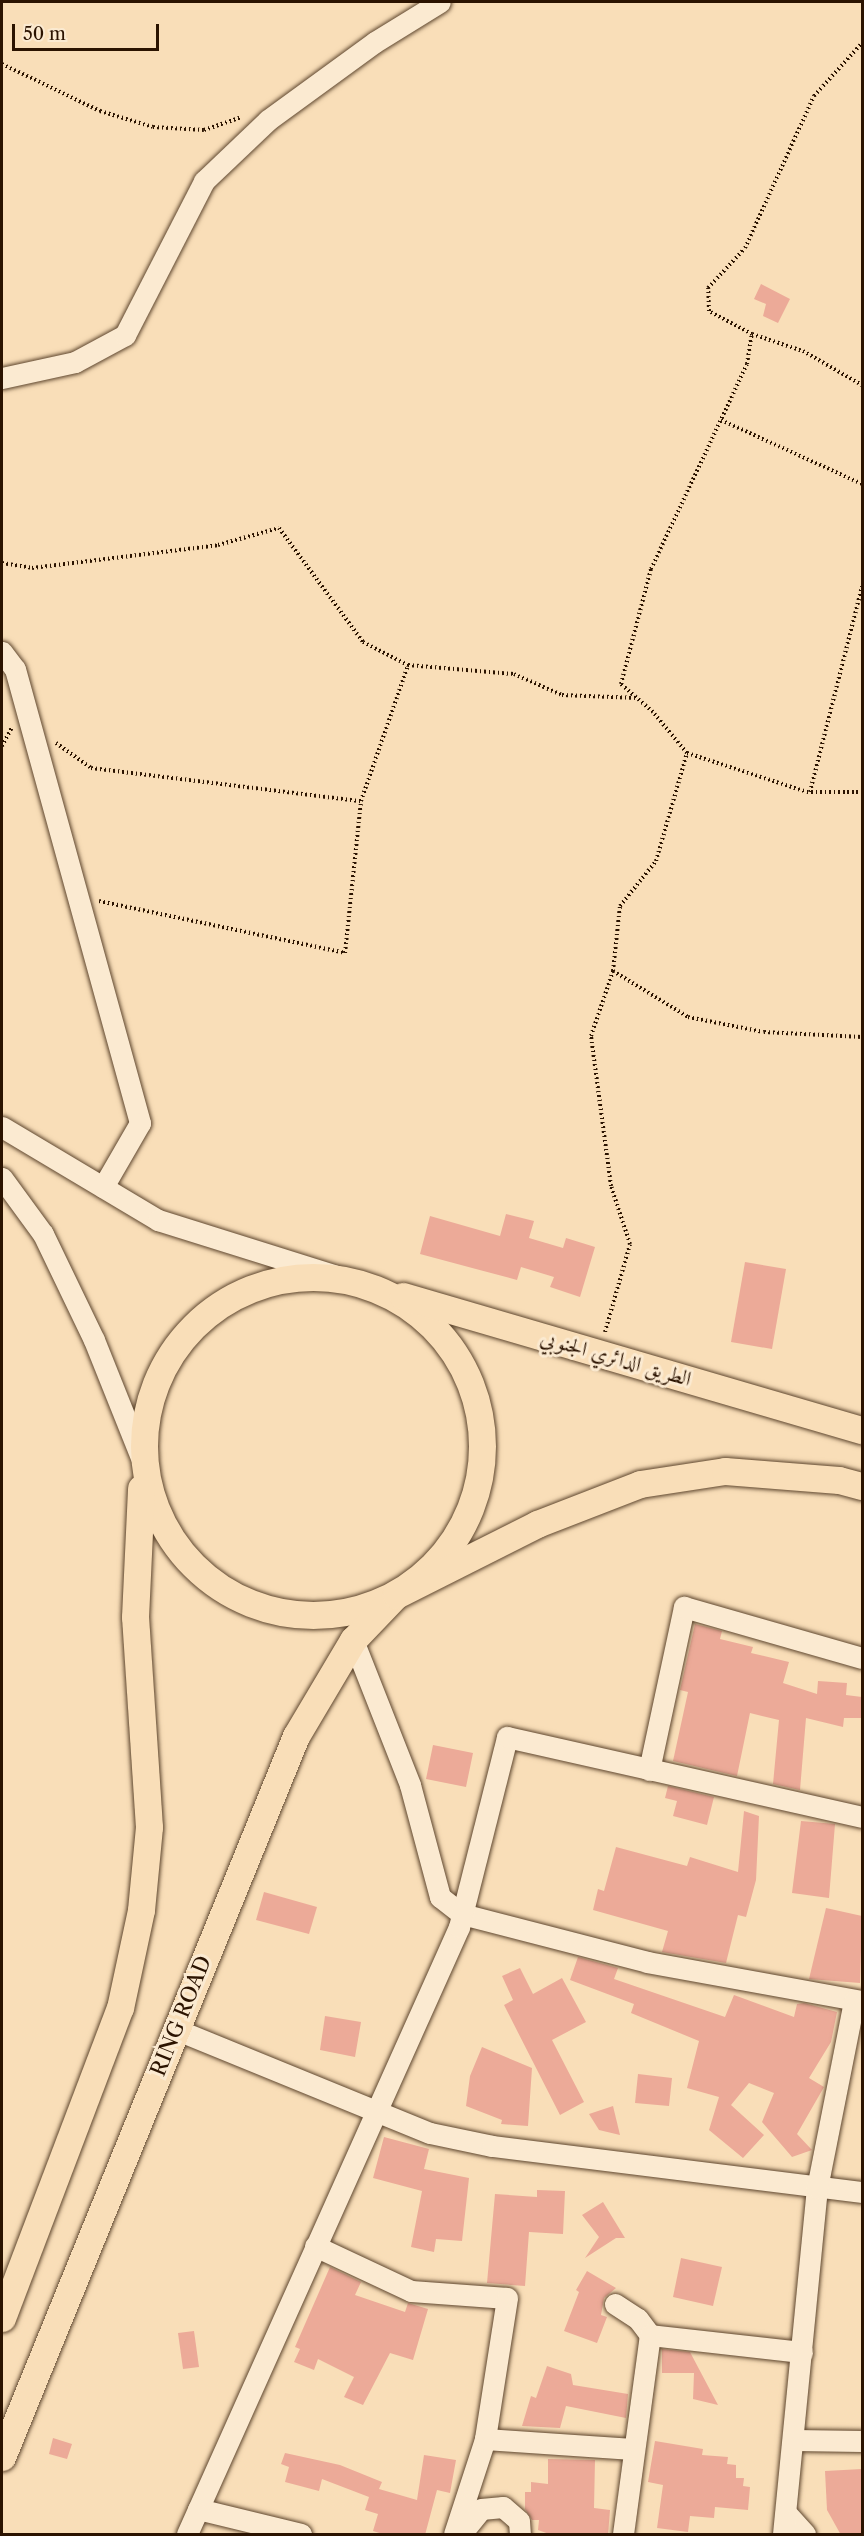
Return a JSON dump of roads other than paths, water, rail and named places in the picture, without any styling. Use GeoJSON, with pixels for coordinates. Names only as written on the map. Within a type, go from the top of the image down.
{"type":"FeatureCollection","features":[{"type":"Feature","properties":{"kind":"main road"},"geometry":{"type":"LineString","coordinates":[[4,2304],[120,2008],[141,1910],[148,1827],[135,1617],[142,1460],[147,1404],[170,1353],[208,1311],[257,1285],[313,1276],[369,1286],[418,1312],[456,1353],[479,1404],[483,1449],[470,1514],[440,1561],[396,1595]]}},
{"type":"Feature","properties":{"kind":"main road","name":"الطريق الدائري الجنوبي"},"geometry":{"type":"LineString","coordinates":[[369,1286],[862,1430]]}},
{"type":"Feature","properties":{"kind":"main road"},"geometry":{"type":"LineString","coordinates":[[142,1460],[156,1515],[188,1562],[232,1596],[287,1614],[343,1614],[396,1595],[537,1524],[640,1484],[725,1471],[839,1480],[862,1486]]}},
{"type":"Feature","properties":{"kind":"main road","name":"RING ROAD"},"geometry":{"type":"LineString","coordinates":[[2,2457],[296,1736],[353,1640],[396,1595]]}},
{"type":"Feature","properties":{"kind":"street"},"geometry":{"type":"LineString","coordinates":[[2,378],[75,362],[125,335],[204,181],[268,120],[414,8],[440,2]]}},
{"type":"Feature","properties":{"kind":"street"},"geometry":{"type":"LineString","coordinates":[[2,652],[15,669],[140,1123],[103,1187]]}},
{"type":"Feature","properties":{"kind":"street"},"geometry":{"type":"LineString","coordinates":[[2,1127],[158,1220],[369,1286]]}},
{"type":"Feature","properties":{"kind":"street"},"geometry":{"type":"LineString","coordinates":[[2,1178],[43,1234],[94,1340],[142,1460]]}},
{"type":"Feature","properties":{"kind":"street"},"geometry":{"type":"LineString","coordinates":[[649,1770],[684,1607],[862,1658]]}},
{"type":"Feature","properties":{"kind":"street"},"geometry":{"type":"LineString","coordinates":[[353,1640],[410,1785],[440,1897],[462,1914],[647,1962],[858,2001],[817,2188],[785,2524],[805,2535]]}},
{"type":"Feature","properties":{"kind":"street"},"geometry":{"type":"LineString","coordinates":[[187,2535],[462,1914],[507,1737],[862,1817]]}},
{"type":"Feature","properties":{"kind":"street"},"geometry":{"type":"LineString","coordinates":[[176,2029],[430,2133],[492,2146],[862,2192]]}},
{"type":"Feature","properties":{"kind":"street"},"geometry":{"type":"LineString","coordinates":[[315,2246],[411,2291],[507,2298],[485,2439],[469,2511],[461,2535]]}},
{"type":"Feature","properties":{"kind":"street"},"geometry":{"type":"LineString","coordinates":[[615,2304],[638,2319],[650,2335],[623,2535]]}},
{"type":"Feature","properties":{"kind":"street"},"geometry":{"type":"LineString","coordinates":[[650,2335],[802,2352]]}},
{"type":"Feature","properties":{"kind":"street"},"geometry":{"type":"LineString","coordinates":[[485,2439],[633,2450]]}},
{"type":"Feature","properties":{"kind":"street"},"geometry":{"type":"LineString","coordinates":[[794,2440],[862,2441]]}},
{"type":"Feature","properties":{"kind":"street"},"geometry":{"type":"LineString","coordinates":[[454,2535],[469,2511],[503,2507],[519,2521],[520,2535]]}},
{"type":"Feature","properties":{"kind":"street"},"geometry":{"type":"LineString","coordinates":[[198,2508],[301,2535]]}},
{"type":"Feature","properties":{"kind":"street"},"geometry":{"type":"LineString","coordinates":[[469,2511],[486,2535]]}}]}
